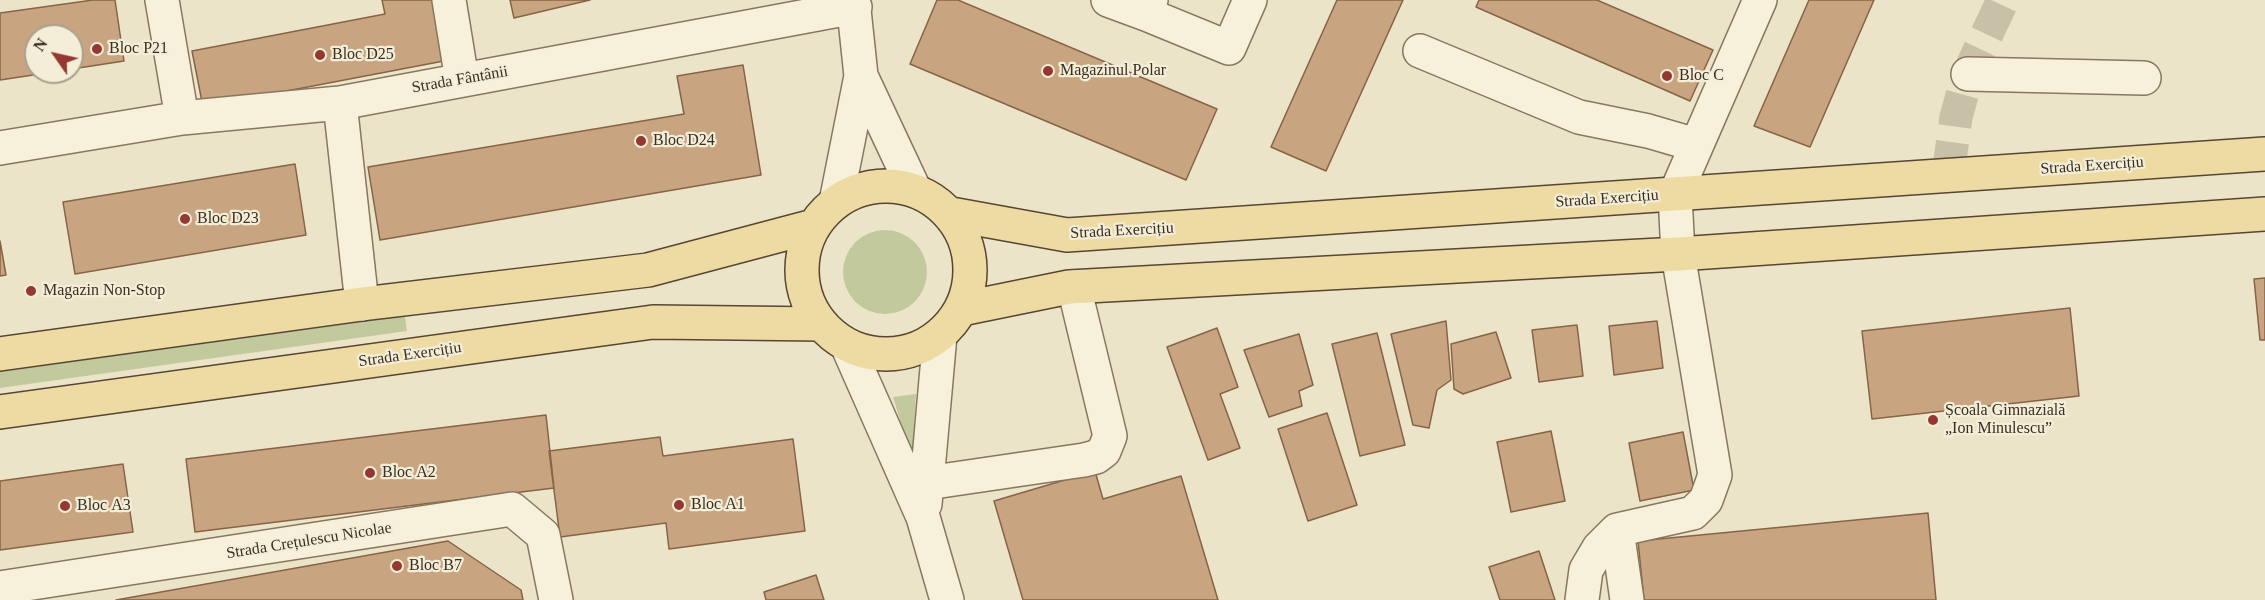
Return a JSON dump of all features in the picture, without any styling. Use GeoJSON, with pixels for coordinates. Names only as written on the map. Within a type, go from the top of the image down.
{"type":"FeatureCollection","features":[{"type":"Feature","properties":{"kind":"main road","name":"Strada Exercițiu"},"geometry":{"type":"LineString","coordinates":[[951,214],[1066,235],[2265,154]]}},
{"type":"Feature","properties":{"kind":"main road"},"geometry":{"type":"LineString","coordinates":[[887,185],[914,189],[934,199],[951,214],[964,236],[971,260],[970,285],[962,309],[940,335],[919,348],[895,354],[871,353],[848,345],[833,336],[821,324],[808,302],[802,276],[804,250],[814,226],[836,202],[860,189],[887,185]]}},
{"type":"Feature","properties":{"kind":"main road"},"geometry":{"type":"LineString","coordinates":[[962,309],[1074,287],[1678,254],[2265,214]]}},
{"type":"Feature","properties":{"kind":"main road"},"geometry":{"type":"LineString","coordinates":[[0,354],[362,304],[648,270],[814,226]]}},
{"type":"Feature","properties":{"kind":"main road","name":"Strada Exercițiu"},"geometry":{"type":"LineString","coordinates":[[0,412],[653,322],[821,324]]}},
{"type":"Feature","properties":{"kind":"street"},"geometry":{"type":"LineString","coordinates":[[162,0],[182,118]]}},
{"type":"Feature","properties":{"kind":"street"},"geometry":{"type":"LineString","coordinates":[[449,0],[462,80]]}},
{"type":"Feature","properties":{"kind":"street"},"geometry":{"type":"LineString","coordinates":[[1108,0],[1148,7],[1229,48],[1250,0]]}},
{"type":"Feature","properties":{"kind":"street"},"geometry":{"type":"LineString","coordinates":[[1582,600],[1586,570],[1599,549],[1617,531],[1693,513],[1706,500],[1715,475],[1678,254],[1675,195],[1750,3]]}},
{"type":"Feature","properties":{"kind":"street"},"geometry":{"type":"LineString","coordinates":[[836,202],[861,76],[854,4]]}},
{"type":"Feature","properties":{"kind":"street","name":"Strada Fântânii"},"geometry":{"type":"LineString","coordinates":[[0,148],[182,118],[340,102],[854,4]]}},
{"type":"Feature","properties":{"kind":"street"},"geometry":{"type":"LineString","coordinates":[[1420,51],[1579,117],[1648,131],[1696,146]]}},
{"type":"Feature","properties":{"kind":"street"},"geometry":{"type":"LineString","coordinates":[[1968,74],[2144,78]]}},
{"type":"Feature","properties":{"kind":"street"},"geometry":{"type":"LineString","coordinates":[[861,76],[914,189]]}},
{"type":"Feature","properties":{"kind":"street"},"geometry":{"type":"LineString","coordinates":[[340,102],[362,304]]}},
{"type":"Feature","properties":{"kind":"street"},"geometry":{"type":"LineString","coordinates":[[927,483],[1084,460],[1096,457],[1104,451],[1110,436],[1074,287]]}},
{"type":"Feature","properties":{"kind":"street"},"geometry":{"type":"LineString","coordinates":[[923,518],[940,335]]}},
{"type":"Feature","properties":{"kind":"street"},"geometry":{"type":"LineString","coordinates":[[848,345],[923,518],[947,600]]}},
{"type":"Feature","properties":{"kind":"street","name":"Strada Crețulescu Nicolae"},"geometry":{"type":"LineString","coordinates":[[0,588],[512,510],[543,535],[556,600]]}},
{"type":"Feature","properties":{"kind":"street"},"geometry":{"type":"LineString","coordinates":[[1617,531],[1627,600]]}},
{"type":"Feature","properties":{"kind":"green space"},"geometry":{"type":"Polygon","coordinates":[[[885,230],[901,233],[915,242],[924,256],[927,272],[924,288],[915,302],[901,311],[885,314],[869,311],[855,302],[846,288],[843,272],[846,256],[855,242],[869,233],[885,230]]]}},
{"type":"Feature","properties":{"kind":"green space"},"geometry":{"type":"Polygon","coordinates":[[[405,316],[407,331],[0,388],[0,372],[405,316]]]}},
{"type":"Feature","properties":{"kind":"green space"},"geometry":{"type":"Polygon","coordinates":[[[916,394],[912,460],[893,397],[916,394]]]}},
{"type":"Feature","properties":{"kind":"building","name":"Bloc P21"},"geometry":{"type":"Polygon","coordinates":[[[93,0],[115,0],[124,61],[84,67],[84,24],[24,24],[24,76],[0,80],[0,13],[93,0]]]}},
{"type":"Feature","properties":{"kind":"building","name":"Bloc D25"},"geometry":{"type":"Polygon","coordinates":[[[382,0],[437,0],[449,60],[203,107],[192,51],[385,14],[382,0]]]}},
{"type":"Feature","properties":{"kind":"building"},"geometry":{"type":"Polygon","coordinates":[[[510,0],[590,0],[514,18],[510,0]]]}},
{"type":"Feature","properties":{"kind":"building"},"geometry":{"type":"Polygon","coordinates":[[[937,0],[958,0],[1217,109],[1186,180],[910,64],[937,0]]]}},
{"type":"Feature","properties":{"kind":"building"},"geometry":{"type":"Polygon","coordinates":[[[1337,0],[1403,0],[1326,171],[1271,147],[1337,0]]]}},
{"type":"Feature","properties":{"kind":"building","name":"Bloc C"},"geometry":{"type":"Polygon","coordinates":[[[1479,0],[1597,0],[1713,50],[1690,101],[1476,7],[1479,0]]]}},
{"type":"Feature","properties":{"kind":"building"},"geometry":{"type":"Polygon","coordinates":[[[1809,0],[1874,0],[1810,147],[1754,126],[1809,0]]]}},
{"type":"Feature","properties":{"kind":"building","name":"Bloc D24"},"geometry":{"type":"Polygon","coordinates":[[[743,65],[761,175],[380,240],[368,167],[684,114],[677,76],[743,65]]]}},
{"type":"Feature","properties":{"kind":"building","name":"Bloc D23"},"geometry":{"type":"Polygon","coordinates":[[[295,164],[306,235],[75,274],[63,202],[295,164]]]}},
{"type":"Feature","properties":{"kind":"building"},"geometry":{"type":"Polygon","coordinates":[[[0,241],[6,275],[0,276],[0,241]]]}},
{"type":"Feature","properties":{"kind":"building"},"geometry":{"type":"Polygon","coordinates":[[[2265,278],[2265,340],[2260,340],[2254,279],[2265,278]]]}},
{"type":"Feature","properties":{"kind":"building"},"geometry":{"type":"Polygon","coordinates":[[[2070,308],[2079,396],[1872,419],[1862,331],[2070,308]]]}},
{"type":"Feature","properties":{"kind":"building"},"geometry":{"type":"Polygon","coordinates":[[[1446,321],[1451,380],[1437,390],[1429,428],[1413,425],[1391,334],[1446,321]]]}},
{"type":"Feature","properties":{"kind":"building"},"geometry":{"type":"Polygon","coordinates":[[[1657,321],[1663,368],[1614,375],[1609,326],[1657,321]]]}},
{"type":"Feature","properties":{"kind":"building"},"geometry":{"type":"Polygon","coordinates":[[[1577,325],[1583,376],[1539,382],[1532,330],[1577,325]]]}},
{"type":"Feature","properties":{"kind":"building"},"geometry":{"type":"Polygon","coordinates":[[[1217,328],[1238,387],[1220,394],[1240,448],[1208,460],[1167,347],[1217,328]]]}},
{"type":"Feature","properties":{"kind":"building"},"geometry":{"type":"Polygon","coordinates":[[[1496,332],[1511,378],[1463,394],[1454,389],[1451,344],[1496,332]]]}},
{"type":"Feature","properties":{"kind":"building"},"geometry":{"type":"Polygon","coordinates":[[[1377,333],[1405,445],[1360,456],[1332,344],[1377,333]]]}},
{"type":"Feature","properties":{"kind":"building"},"geometry":{"type":"Polygon","coordinates":[[[1299,334],[1313,385],[1299,391],[1302,406],[1269,417],[1244,350],[1299,334]]]}},
{"type":"Feature","properties":{"kind":"building"},"geometry":{"type":"Polygon","coordinates":[[[1327,413],[1357,505],[1308,521],[1278,429],[1327,413]]]}},
{"type":"Feature","properties":{"kind":"building","name":"Bloc A2"},"geometry":{"type":"Polygon","coordinates":[[[546,415],[554,488],[195,532],[186,459],[546,415]]]}},
{"type":"Feature","properties":{"kind":"building"},"geometry":{"type":"Polygon","coordinates":[[[1551,431],[1565,501],[1511,512],[1497,442],[1551,431]]]}},
{"type":"Feature","properties":{"kind":"building"},"geometry":{"type":"Polygon","coordinates":[[[1683,432],[1694,490],[1640,501],[1629,443],[1683,432]]]}},
{"type":"Feature","properties":{"kind":"building","name":"Bloc A1"},"geometry":{"type":"Polygon","coordinates":[[[660,437],[663,456],[793,439],[805,531],[669,549],[666,523],[560,537],[549,451],[660,437]]]}},
{"type":"Feature","properties":{"kind":"building","name":"Bloc A3"},"geometry":{"type":"Polygon","coordinates":[[[123,464],[133,532],[0,550],[0,481],[123,464]]]}},
{"type":"Feature","properties":{"kind":"building"},"geometry":{"type":"Polygon","coordinates":[[[1095,471],[1103,499],[1181,476],[1218,600],[1023,600],[994,501],[1095,471]]]}},
{"type":"Feature","properties":{"kind":"building"},"geometry":{"type":"Polygon","coordinates":[[[1928,513],[1936,600],[1644,600],[1638,541],[1928,513]]]}},
{"type":"Feature","properties":{"kind":"building","name":"Bloc B7"},"geometry":{"type":"Polygon","coordinates":[[[448,541],[521,590],[523,600],[116,600],[448,541]]]}},
{"type":"Feature","properties":{"kind":"building"},"geometry":{"type":"Polygon","coordinates":[[[1539,551],[1555,600],[1500,600],[1489,567],[1539,551]]]}},
{"type":"Feature","properties":{"kind":"building"},"geometry":{"type":"Polygon","coordinates":[[[816,575],[824,600],[766,600],[764,592],[816,575]]]}},
{"type":"Feature","properties":{"kind":"tunnel"},"geometry":{"type":"LineString","coordinates":[[1948,175],[1956,117],[1968,74],[2003,0]]}},
{"type":"Feature","properties":{"kind":"place","name":"Bloc P21"},"geometry":{"type":"Point","coordinates":[97,49]}},
{"type":"Feature","properties":{"kind":"place","name":"Bloc D25"},"geometry":{"type":"Point","coordinates":[320,55]}},
{"type":"Feature","properties":{"kind":"place","name":"Magazinul Polar"},"geometry":{"type":"Point","coordinates":[1048,71]}},
{"type":"Feature","properties":{"kind":"place","name":"Bloc C"},"geometry":{"type":"Point","coordinates":[1667,76]}},
{"type":"Feature","properties":{"kind":"place","name":"Bloc D24"},"geometry":{"type":"Point","coordinates":[641,141]}},
{"type":"Feature","properties":{"kind":"place","name":"Bloc D23"},"geometry":{"type":"Point","coordinates":[185,219]}},
{"type":"Feature","properties":{"kind":"place","name":"Magazin Non-Stop"},"geometry":{"type":"Point","coordinates":[31,291]}},
{"type":"Feature","properties":{"kind":"place","name":"Școala Gimnazială „Ion Minulescu”"},"geometry":{"type":"Point","coordinates":[1933,420]}},
{"type":"Feature","properties":{"kind":"place","name":"Bloc A2"},"geometry":{"type":"Point","coordinates":[370,473]}},
{"type":"Feature","properties":{"kind":"place","name":"Bloc A1"},"geometry":{"type":"Point","coordinates":[679,505]}},
{"type":"Feature","properties":{"kind":"place","name":"Bloc A3"},"geometry":{"type":"Point","coordinates":[65,506]}},
{"type":"Feature","properties":{"kind":"place","name":"Bloc B7"},"geometry":{"type":"Point","coordinates":[397,566]}}]}
